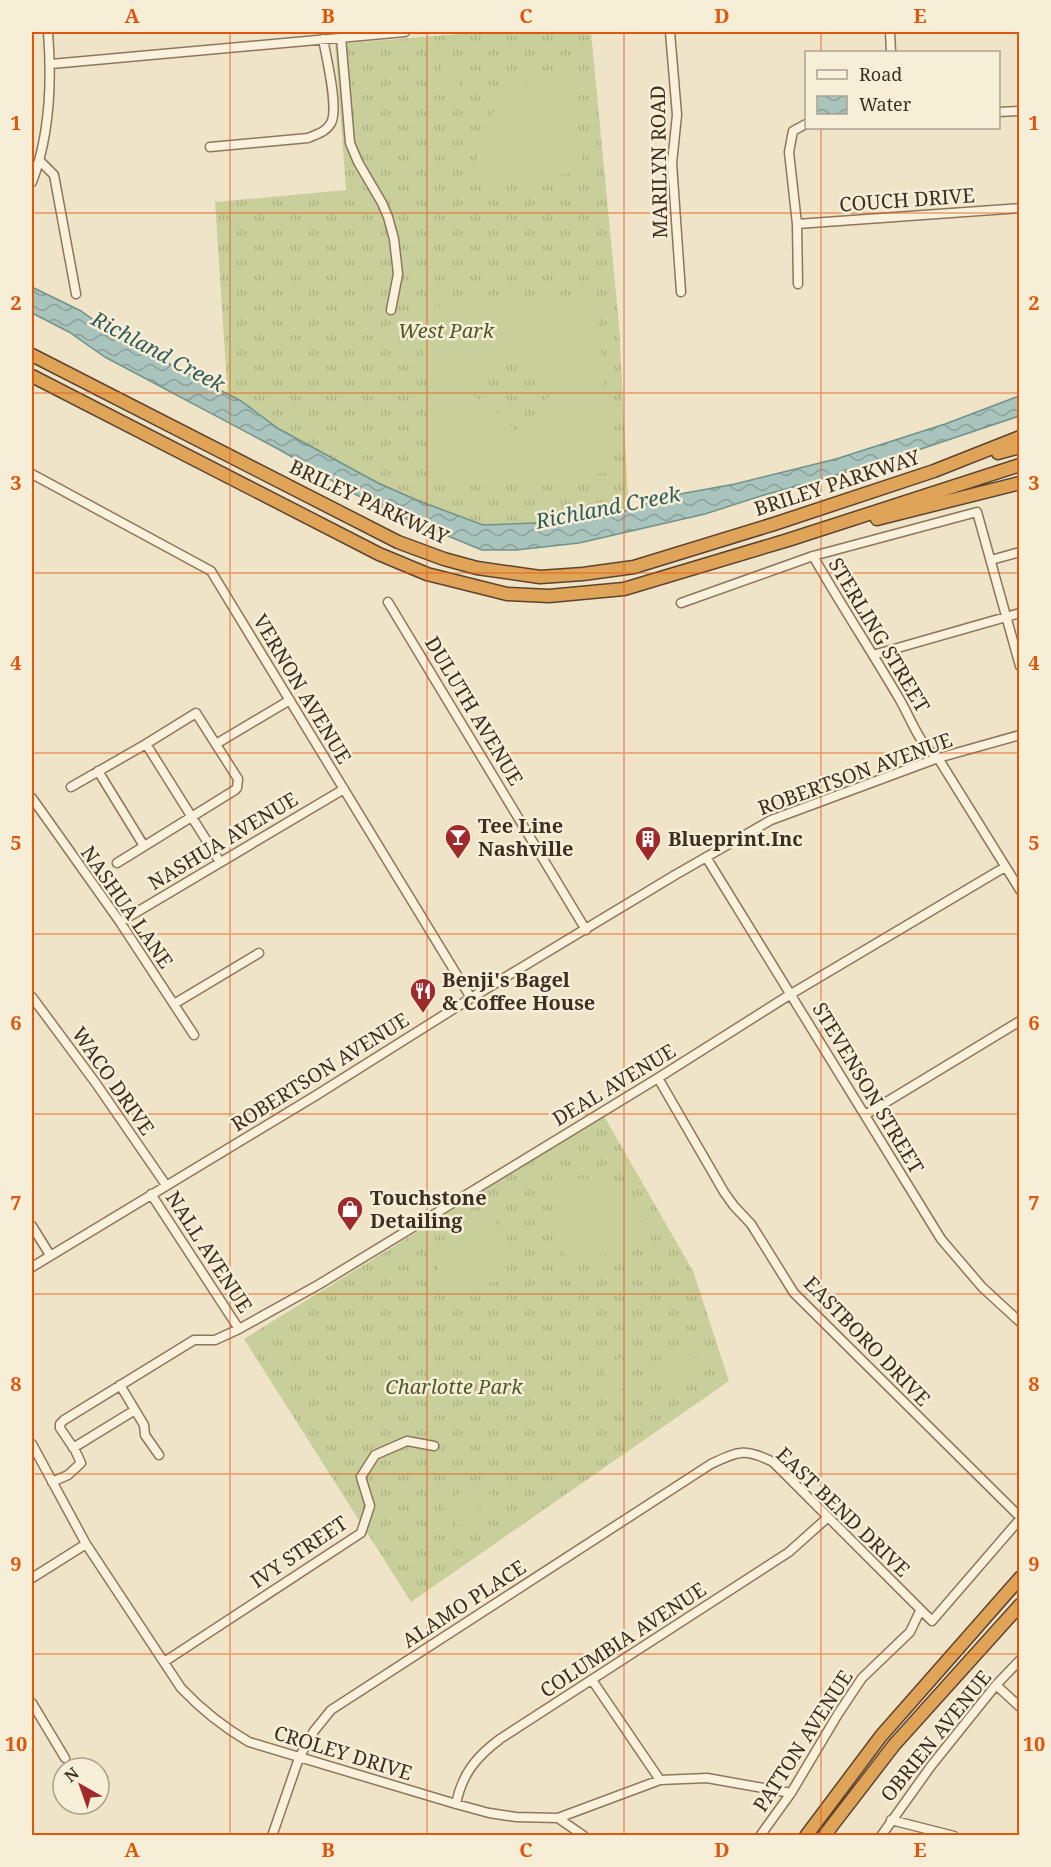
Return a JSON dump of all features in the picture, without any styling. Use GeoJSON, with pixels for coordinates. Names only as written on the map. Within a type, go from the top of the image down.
{"type":"FeatureCollection","features":[{"type":"Feature","properties":{"kind":"highway","name":"BRILEY PARKWAY"},"geometry":{"type":"LineString","coordinates":[[32,355],[398,542],[444,559],[500,572],[540,577],[634,567],[934,471],[1020,437]]}},
{"type":"Feature","properties":{"kind":"highway","name":"BRILEY PARKWAY"},"geometry":{"type":"LineString","coordinates":[[32,376],[379,554],[427,574],[507,594],[549,596],[624,589],[788,540],[1020,465]]}},
{"type":"Feature","properties":{"kind":"highway"},"geometry":{"type":"LineString","coordinates":[[934,471],[1020,447]]}},
{"type":"Feature","properties":{"kind":"highway"},"geometry":{"type":"LineString","coordinates":[[788,540],[1020,483]]}},
{"type":"Feature","properties":{"kind":"highway"},"geometry":{"type":"LineString","coordinates":[[806,1836],[881,1736],[1020,1578]]}},
{"type":"Feature","properties":{"kind":"highway"},"geometry":{"type":"LineString","coordinates":[[824,1836],[894,1745],[1020,1605]]}},
{"type":"Feature","properties":{"kind":"street"},"geometry":{"type":"LineString","coordinates":[[32,182],[40,161],[45,135],[51,64],[48,32]]}},
{"type":"Feature","properties":{"kind":"street"},"geometry":{"type":"LineString","coordinates":[[51,64],[405,32]]}},
{"type":"Feature","properties":{"kind":"street","name":"MARILYN ROAD"},"geometry":{"type":"LineString","coordinates":[[670,32],[677,115],[672,163],[681,292]]}},
{"type":"Feature","properties":{"kind":"street"},"geometry":{"type":"LineString","coordinates":[[890,32],[891,51]]}},
{"type":"Feature","properties":{"kind":"street"},"geometry":{"type":"LineString","coordinates":[[341,38],[350,143],[358,162],[382,203],[394,239],[398,274],[391,310]]}},
{"type":"Feature","properties":{"kind":"street"},"geometry":{"type":"LineString","coordinates":[[210,147],[308,138],[323,132],[332,122],[335,108],[323,39]]}},
{"type":"Feature","properties":{"kind":"street"},"geometry":{"type":"LineString","coordinates":[[1000,112],[1020,111]]}},
{"type":"Feature","properties":{"kind":"street"},"geometry":{"type":"LineString","coordinates":[[798,284],[797,224],[789,142],[793,131],[805,124]]}},
{"type":"Feature","properties":{"kind":"street"},"geometry":{"type":"LineString","coordinates":[[40,161],[54,175],[76,294]]}},
{"type":"Feature","properties":{"kind":"street","name":"COUCH DRIVE"},"geometry":{"type":"LineString","coordinates":[[797,224],[1020,208]]}},
{"type":"Feature","properties":{"kind":"street","name":"VERNON AVENUE"},"geometry":{"type":"LineString","coordinates":[[32,474],[211,571],[471,998]]}},
{"type":"Feature","properties":{"kind":"street"},"geometry":{"type":"LineString","coordinates":[[681,603],[813,556],[977,512],[1020,666]]}},
{"type":"Feature","properties":{"kind":"street"},"geometry":{"type":"LineString","coordinates":[[991,560],[1020,552]]}},
{"type":"Feature","properties":{"kind":"street","name":"STERLING STREET"},"geometry":{"type":"LineString","coordinates":[[813,556],[928,750],[938,758],[1020,890]]}},
{"type":"Feature","properties":{"kind":"street","name":"DULUTH AVENUE"},"geometry":{"type":"LineString","coordinates":[[388,602],[586,930]]}},
{"type":"Feature","properties":{"kind":"street"},"geometry":{"type":"LineString","coordinates":[[873,655],[1020,613]]}},
{"type":"Feature","properties":{"kind":"street"},"geometry":{"type":"LineString","coordinates":[[216,744],[290,700]]}},
{"type":"Feature","properties":{"kind":"street"},"geometry":{"type":"LineString","coordinates":[[70,787],[196,713],[238,779],[237,788],[117,863]]}},
{"type":"Feature","properties":{"kind":"street","name":"ROBERTSON AVENUE"},"geometry":{"type":"LineString","coordinates":[[32,1267],[320,1093],[471,998],[771,820],[938,758],[1020,735]]}},
{"type":"Feature","properties":{"kind":"street"},"geometry":{"type":"LineString","coordinates":[[146,744],[220,862]]}},
{"type":"Feature","properties":{"kind":"street"},"geometry":{"type":"LineString","coordinates":[[98,771],[144,846]]}},
{"type":"Feature","properties":{"kind":"street","name":"NASHUA AVENUE"},"geometry":{"type":"LineString","coordinates":[[120,922],[344,789]]}},
{"type":"Feature","properties":{"kind":"street","name":"NASHUA LANE"},"geometry":{"type":"LineString","coordinates":[[32,798],[120,922],[194,1035]]}},
{"type":"Feature","properties":{"kind":"street","name":"STEVENSON STREET"},"geometry":{"type":"LineString","coordinates":[[706,857],[942,1239],[982,1287],[1020,1322]]}},
{"type":"Feature","properties":{"kind":"street","name":"DEAL AVENUE"},"geometry":{"type":"LineString","coordinates":[[73,1448],[62,1433],[60,1424],[64,1419],[194,1340],[215,1340],[318,1285],[658,1078],[791,994],[1005,867]]}},
{"type":"Feature","properties":{"kind":"street"},"geometry":{"type":"LineString","coordinates":[[174,1004],[259,953]]}},
{"type":"Feature","properties":{"kind":"street","name":"WACO DRIVE"},"geometry":{"type":"LineString","coordinates":[[32,997],[95,1082],[166,1185]]}},
{"type":"Feature","properties":{"kind":"street"},"geometry":{"type":"LineString","coordinates":[[865,1115],[1020,1021]]}},
{"type":"Feature","properties":{"kind":"street","name":"EASTBORO DRIVE"},"geometry":{"type":"LineString","coordinates":[[658,1078],[716,1179],[734,1206],[752,1224],[794,1293],[1020,1518]]}},
{"type":"Feature","properties":{"kind":"street","name":"NALL AVENUE"},"geometry":{"type":"LineString","coordinates":[[151,1194],[239,1329]]}},
{"type":"Feature","properties":{"kind":"street"},"geometry":{"type":"LineString","coordinates":[[32,1226],[50,1256]]}},
{"type":"Feature","properties":{"kind":"street"},"geometry":{"type":"LineString","coordinates":[[120,1385],[144,1425],[145,1434],[159,1455]]}},
{"type":"Feature","properties":{"kind":"street"},"geometry":{"type":"LineString","coordinates":[[52,1482],[68,1475],[81,1463],[73,1448],[135,1410]]}},
{"type":"Feature","properties":{"kind":"street","name":"IVY STREET"},"geometry":{"type":"LineString","coordinates":[[164,1662],[361,1533],[370,1506],[361,1477],[375,1455],[406,1441],[434,1446]]}},
{"type":"Feature","properties":{"kind":"street","name":"CROLEY DRIVE"},"geometry":{"type":"LineString","coordinates":[[32,1444],[86,1544],[181,1689],[227,1729],[249,1742],[456,1804],[507,1816],[558,1818],[660,1780],[707,1778],[791,1793]]}},
{"type":"Feature","properties":{"kind":"street","name":"EAST BEND DRIVE"},"geometry":{"type":"LineString","coordinates":[[734,1453],[756,1454],[773,1462],[920,1611]]}},
{"type":"Feature","properties":{"kind":"street","name":"ALAMO PLACE"},"geometry":{"type":"LineString","coordinates":[[272,1836],[299,1758],[314,1731],[332,1710],[711,1464],[734,1453]]}},
{"type":"Feature","properties":{"kind":"street","name":"COLUMBIA AVENUE"},"geometry":{"type":"LineString","coordinates":[[456,1804],[468,1772],[482,1752],[789,1552],[827,1518]]}},
{"type":"Feature","properties":{"kind":"street"},"geometry":{"type":"LineString","coordinates":[[920,1611],[932,1621],[1020,1518]]}},
{"type":"Feature","properties":{"kind":"street"},"geometry":{"type":"LineString","coordinates":[[32,1578],[86,1544]]}},
{"type":"Feature","properties":{"kind":"street","name":"PATTON AVENUE"},"geometry":{"type":"LineString","coordinates":[[759,1836],[791,1793],[862,1678],[910,1632],[920,1611]]}},
{"type":"Feature","properties":{"kind":"street","name":"OBRIEN AVENUE"},"geometry":{"type":"LineString","coordinates":[[881,1836],[931,1766],[996,1685],[1020,1660]]}},
{"type":"Feature","properties":{"kind":"street"},"geometry":{"type":"LineString","coordinates":[[592,1680],[660,1780]]}},
{"type":"Feature","properties":{"kind":"street"},"geometry":{"type":"LineString","coordinates":[[996,1685],[1020,1707]]}},
{"type":"Feature","properties":{"kind":"street"},"geometry":{"type":"LineString","coordinates":[[32,1702],[64,1756]]}},
{"type":"Feature","properties":{"kind":"street"},"geometry":{"type":"LineString","coordinates":[[558,1818],[584,1836]]}},
{"type":"Feature","properties":{"kind":"street"},"geometry":{"type":"LineString","coordinates":[[891,1820],[954,1836]]}},
{"type":"Feature","properties":{"kind":"green space","name":"West Park"},"geometry":{"type":"Polygon","coordinates":[[[484,32],[591,32],[619,324],[629,517],[475,529],[384,494],[228,400],[215,202],[346,190],[335,44],[484,32]]]}},
{"type":"Feature","properties":{"kind":"green space"},"geometry":{"type":"Polygon","coordinates":[[[457,62],[459,93],[443,94],[440,63],[457,62]]]}},
{"type":"Feature","properties":{"kind":"green space"},"geometry":{"type":"Polygon","coordinates":[[[568,66],[584,166],[581,172],[480,186],[476,165],[483,128],[504,98],[536,74],[568,66]]]}},
{"type":"Feature","properties":{"kind":"green space"},"geometry":{"type":"Polygon","coordinates":[[[590,294],[596,298],[612,468],[605,473],[436,486],[432,483],[428,398],[418,313],[422,308],[590,294]],[[511,344],[493,372],[471,394],[497,412],[520,436],[544,401],[562,384],[533,369],[511,344]]]}},
{"type":"Feature","properties":{"kind":"green space","name":"Charlotte Park"},"geometry":{"type":"Polygon","coordinates":[[[604,1116],[693,1271],[729,1381],[411,1602],[244,1339],[604,1116]]]}},
{"type":"Feature","properties":{"kind":"green space"},"geometry":{"type":"Polygon","coordinates":[[[567,1178],[591,1180],[621,1195],[641,1220],[649,1242],[571,1264],[566,1259],[550,1180],[567,1178]]]}},
{"type":"Feature","properties":{"kind":"green space"},"geometry":{"type":"Polygon","coordinates":[[[486,1209],[493,1209],[508,1274],[506,1279],[440,1294],[438,1266],[445,1241],[451,1231],[461,1222],[486,1209]]]}},
{"type":"Feature","properties":{"kind":"green space"},"geometry":{"type":"Polygon","coordinates":[[[694,1351],[697,1366],[694,1378],[682,1392],[665,1401],[654,1361],[694,1351]]]}},
{"type":"Feature","properties":{"kind":"green space"},"geometry":{"type":"Polygon","coordinates":[[[622,1358],[629,1387],[609,1392],[602,1363],[622,1358]]]}},
{"type":"Feature","properties":{"kind":"green space"},"geometry":{"type":"Polygon","coordinates":[[[477,1479],[494,1499],[484,1507],[468,1486],[477,1479]]]}},
{"type":"Feature","properties":{"kind":"green space"},"geometry":{"type":"Polygon","coordinates":[[[465,1489],[481,1509],[471,1517],[455,1497],[465,1489]]]}},
{"type":"Feature","properties":{"kind":"green space"},"geometry":{"type":"Polygon","coordinates":[[[452,1499],[468,1519],[459,1527],[442,1506],[452,1499]]]}},
{"type":"Feature","properties":{"kind":"water"},"geometry":{"type":"Polygon","coordinates":[[[32,287],[81,311],[116,336],[241,401],[279,429],[378,483],[483,525],[565,522],[608,517],[669,496],[735,484],[836,459],[945,424],[1019,396],[1019,416],[900,456],[705,514],[579,543],[516,550],[482,550],[392,513],[280,450],[105,357],[69,332],[32,313],[32,287]]]}},
{"type":"Feature","properties":{"kind":"place","name":"Tee Line Nashville"},"geometry":{"type":"Point","coordinates":[458,860]}},
{"type":"Feature","properties":{"kind":"place","name":"Blueprint.Inc"},"geometry":{"type":"Point","coordinates":[648,862]}},
{"type":"Feature","properties":{"kind":"place","name":"Benji's Bagel & Coffee House"},"geometry":{"type":"Point","coordinates":[423,1014]}},
{"type":"Feature","properties":{"kind":"place","name":"Touchstone Detailing"},"geometry":{"type":"Point","coordinates":[350,1232]}},
{"type":"Feature","properties":{"kind":"water label","name":"Richland Creek"},"geometry":{"type":"Point","coordinates":[158,352]}},
{"type":"Feature","properties":{"kind":"water label","name":"Richland Creek"},"geometry":{"type":"Point","coordinates":[608,508]}}]}
